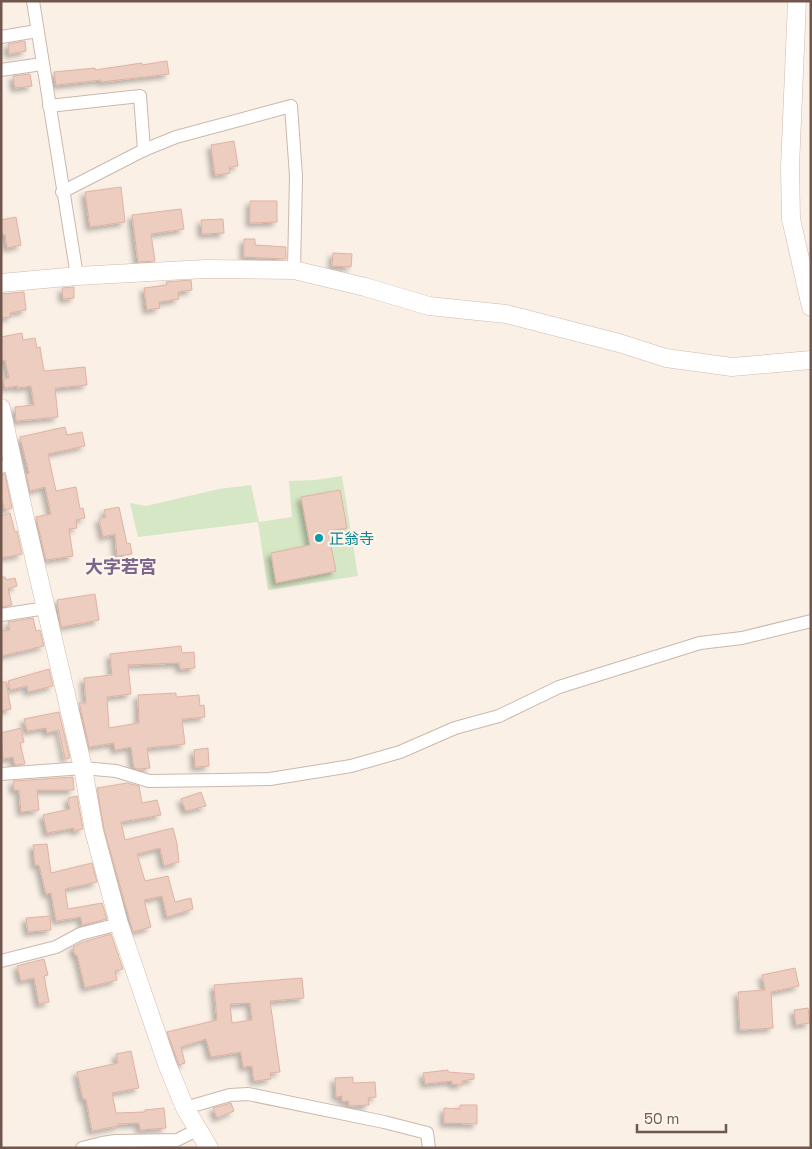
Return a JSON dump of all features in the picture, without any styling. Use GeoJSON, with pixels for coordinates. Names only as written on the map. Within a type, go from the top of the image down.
{"type":"FeatureCollection","features":[{"type":"Feature","properties":{"kind":"street"},"geometry":{"type":"LineString","coordinates":[[33,1],[62,192],[77,276]]}},
{"type":"Feature","properties":{"kind":"street"},"geometry":{"type":"LineString","coordinates":[[797,1],[790,167],[791,219],[811,306]]}},
{"type":"Feature","properties":{"kind":"street"},"geometry":{"type":"LineString","coordinates":[[1,37],[37,30]]}},
{"type":"Feature","properties":{"kind":"street"},"geometry":{"type":"LineString","coordinates":[[1,70],[42,64]]}},
{"type":"Feature","properties":{"kind":"street"},"geometry":{"type":"LineString","coordinates":[[49,106],[140,96],[144,150]]}},
{"type":"Feature","properties":{"kind":"street"},"geometry":{"type":"LineString","coordinates":[[62,192],[144,150],[176,137],[291,106],[296,176],[294,270]]}},
{"type":"Feature","properties":{"kind":"street"},"geometry":{"type":"LineString","coordinates":[[1,283],[77,276],[205,269],[294,270],[365,287],[429,306],[506,314],[619,343],[666,358],[732,367],[811,360]]}},
{"type":"Feature","properties":{"kind":"street"},"geometry":{"type":"LineString","coordinates":[[1,408],[7,465],[46,608],[84,768],[94,832],[119,924],[154,1028],[185,1108],[209,1148]]}},
{"type":"Feature","properties":{"kind":"street"},"geometry":{"type":"LineString","coordinates":[[1,615],[46,608]]}},
{"type":"Feature","properties":{"kind":"street"},"geometry":{"type":"LineString","coordinates":[[1,774],[84,768],[116,770],[149,781],[270,779],[351,766],[400,752],[455,728],[499,716],[559,688],[700,643],[742,638],[811,621]]}},
{"type":"Feature","properties":{"kind":"street"},"geometry":{"type":"LineString","coordinates":[[1,961],[56,947],[80,934],[119,924]]}},
{"type":"Feature","properties":{"kind":"street"},"geometry":{"type":"LineString","coordinates":[[185,1108],[230,1095],[248,1094],[384,1122],[427,1133],[429,1148]]}},
{"type":"Feature","properties":{"kind":"street"},"geometry":{"type":"LineString","coordinates":[[82,1148],[102,1142],[177,1140],[197,1130]]}},
{"type":"Feature","properties":{"kind":"green space"},"geometry":{"type":"Polygon","coordinates":[[[342,476],[358,576],[268,590],[258,522],[138,537],[130,503],[146,506],[219,489],[251,485],[259,522],[292,517],[289,481],[342,476]]]}},
{"type":"Feature","properties":{"kind":"building"},"geometry":{"type":"Polygon","coordinates":[[[25,41],[26,51],[9,54],[8,44],[25,41]]]}},
{"type":"Feature","properties":{"kind":"building"},"geometry":{"type":"Polygon","coordinates":[[[167,61],[169,74],[56,85],[54,72],[95,68],[95,70],[167,61]]]}},
{"type":"Feature","properties":{"kind":"building"},"geometry":{"type":"Polygon","coordinates":[[[30,74],[32,86],[15,88],[13,76],[30,74]]]}},
{"type":"Feature","properties":{"kind":"building"},"geometry":{"type":"Polygon","coordinates":[[[234,141],[238,166],[229,167],[230,173],[215,175],[211,145],[234,141]]]}},
{"type":"Feature","properties":{"kind":"building"},"geometry":{"type":"Polygon","coordinates":[[[121,187],[125,222],[90,227],[85,192],[121,187]]]}},
{"type":"Feature","properties":{"kind":"building"},"geometry":{"type":"Polygon","coordinates":[[[250,201],[277,201],[277,222],[250,223],[250,201]]]}},
{"type":"Feature","properties":{"kind":"building"},"geometry":{"type":"Polygon","coordinates":[[[181,209],[184,229],[151,234],[155,261],[138,262],[132,215],[181,209]]]}},
{"type":"Feature","properties":{"kind":"building"},"geometry":{"type":"Polygon","coordinates":[[[16,217],[21,245],[7,248],[5,234],[1,234],[1,220],[16,217]]]}},
{"type":"Feature","properties":{"kind":"building"},"geometry":{"type":"Polygon","coordinates":[[[223,219],[224,233],[202,234],[201,220],[223,219]]]}},
{"type":"Feature","properties":{"kind":"building"},"geometry":{"type":"Polygon","coordinates":[[[244,239],[255,239],[255,245],[286,247],[286,259],[244,257],[244,239]]]}},
{"type":"Feature","properties":{"kind":"building"},"geometry":{"type":"Polygon","coordinates":[[[333,253],[352,254],[351,267],[332,266],[333,253]]]}},
{"type":"Feature","properties":{"kind":"building"},"geometry":{"type":"Polygon","coordinates":[[[191,280],[192,290],[178,292],[179,299],[159,302],[160,308],[147,310],[144,288],[167,285],[166,282],[191,280]]]}},
{"type":"Feature","properties":{"kind":"building"},"geometry":{"type":"Polygon","coordinates":[[[74,287],[74,298],[63,299],[62,288],[74,287]]]}},
{"type":"Feature","properties":{"kind":"building"},"geometry":{"type":"Polygon","coordinates":[[[24,292],[26,310],[10,313],[11,317],[1,318],[1,294],[24,292]]]}},
{"type":"Feature","properties":{"kind":"building"},"geometry":{"type":"Polygon","coordinates":[[[22,333],[23,340],[35,338],[37,348],[40,347],[44,371],[85,367],[87,385],[55,388],[58,417],[16,421],[15,407],[34,405],[31,386],[5,388],[3,379],[9,378],[5,360],[1,361],[1,337],[22,333]]]}},
{"type":"Feature","properties":{"kind":"building"},"geometry":{"type":"Polygon","coordinates":[[[65,427],[67,435],[82,432],[85,446],[48,454],[56,491],[76,487],[80,509],[83,508],[85,518],[76,520],[77,528],[69,529],[73,556],[46,560],[36,517],[51,514],[45,487],[30,491],[26,474],[29,473],[20,437],[65,427]]]}},
{"type":"Feature","properties":{"kind":"building"},"geometry":{"type":"Polygon","coordinates":[[[5,474],[12,508],[5,510],[1,497],[1,475],[5,474]]]}},
{"type":"Feature","properties":{"kind":"building","name":"正翁寺"},"geometry":{"type":"Polygon","coordinates":[[[340,490],[347,528],[328,531],[336,571],[276,583],[271,553],[310,545],[301,497],[340,490]]]}},
{"type":"Feature","properties":{"kind":"building"},"geometry":{"type":"Polygon","coordinates":[[[119,507],[127,544],[130,543],[132,554],[117,556],[115,534],[103,537],[99,519],[106,517],[104,510],[119,507]]]}},
{"type":"Feature","properties":{"kind":"building"},"geometry":{"type":"Polygon","coordinates":[[[10,513],[15,532],[17,531],[22,554],[1,558],[1,516],[10,513]]]}},
{"type":"Feature","properties":{"kind":"building"},"geometry":{"type":"Polygon","coordinates":[[[1,577],[5,577],[6,580],[15,578],[17,586],[8,589],[12,605],[1,607],[1,577]]]}},
{"type":"Feature","properties":{"kind":"building"},"geometry":{"type":"Polygon","coordinates":[[[95,594],[99,620],[61,627],[57,600],[95,594]]]}},
{"type":"Feature","properties":{"kind":"building"},"geometry":{"type":"Polygon","coordinates":[[[33,618],[36,631],[40,630],[44,646],[1,656],[1,631],[10,630],[8,622],[33,618]]]}},
{"type":"Feature","properties":{"kind":"building"},"geometry":{"type":"Polygon","coordinates":[[[181,646],[182,653],[194,652],[195,668],[180,669],[179,663],[128,665],[131,694],[107,697],[109,728],[139,723],[138,695],[176,693],[176,697],[199,695],[200,706],[204,705],[205,717],[182,719],[185,744],[147,748],[150,768],[138,769],[134,768],[131,747],[115,750],[114,743],[89,747],[79,703],[86,703],[84,678],[112,675],[110,654],[181,646]]]}},
{"type":"Feature","properties":{"kind":"building"},"geometry":{"type":"Polygon","coordinates":[[[49,669],[53,686],[28,692],[27,686],[10,690],[8,681],[49,669]]]}},
{"type":"Feature","properties":{"kind":"building"},"geometry":{"type":"Polygon","coordinates":[[[1,682],[6,682],[11,709],[1,711],[1,682]]]}},
{"type":"Feature","properties":{"kind":"building"},"geometry":{"type":"Polygon","coordinates":[[[59,712],[70,758],[65,759],[59,730],[47,733],[46,728],[27,731],[24,719],[59,712]]]}},
{"type":"Feature","properties":{"kind":"building"},"geometry":{"type":"Polygon","coordinates":[[[21,728],[24,742],[20,743],[25,764],[15,765],[13,757],[3,759],[1,733],[21,728]]]}},
{"type":"Feature","properties":{"kind":"building"},"geometry":{"type":"Polygon","coordinates":[[[208,748],[209,766],[195,767],[194,750],[208,748]]]}},
{"type":"Feature","properties":{"kind":"building"},"geometry":{"type":"Polygon","coordinates":[[[73,777],[74,790],[37,790],[39,810],[21,812],[19,790],[14,790],[13,781],[73,777]]]}},
{"type":"Feature","properties":{"kind":"building"},"geometry":{"type":"Polygon","coordinates":[[[127,783],[139,786],[142,803],[157,800],[161,815],[121,822],[125,840],[173,828],[177,844],[179,862],[164,866],[160,848],[137,854],[145,881],[168,876],[175,902],[191,898],[193,909],[167,917],[162,896],[144,900],[151,927],[133,932],[104,829],[97,788],[127,783]]]}},
{"type":"Feature","properties":{"kind":"building"},"geometry":{"type":"Polygon","coordinates":[[[201,792],[206,806],[186,811],[181,799],[201,792]]]}},
{"type":"Feature","properties":{"kind":"building"},"geometry":{"type":"Polygon","coordinates":[[[77,796],[83,829],[74,831],[74,828],[47,833],[43,815],[70,809],[68,798],[77,796]]]}},
{"type":"Feature","properties":{"kind":"building"},"geometry":{"type":"Polygon","coordinates":[[[47,844],[51,873],[92,863],[97,882],[65,889],[68,909],[102,903],[107,919],[82,925],[81,917],[56,921],[51,893],[46,894],[39,865],[35,865],[33,845],[47,844]]]}},
{"type":"Feature","properties":{"kind":"building"},"geometry":{"type":"Polygon","coordinates":[[[50,916],[51,930],[28,932],[26,918],[50,916]]]}},
{"type":"Feature","properties":{"kind":"building"},"geometry":{"type":"Polygon","coordinates":[[[111,934],[123,969],[115,971],[117,980],[85,988],[77,955],[75,955],[73,947],[111,934]]]}},
{"type":"Feature","properties":{"kind":"building"},"geometry":{"type":"Polygon","coordinates":[[[44,959],[48,975],[44,976],[49,1002],[39,1004],[34,978],[21,981],[17,966],[44,959]]]}},
{"type":"Feature","properties":{"kind":"building"},"geometry":{"type":"Polygon","coordinates":[[[795,968],[799,986],[771,992],[773,1028],[740,1030],[738,992],[765,990],[762,975],[795,968]]]}},
{"type":"Feature","properties":{"kind":"building"},"geometry":{"type":"Polygon","coordinates":[[[302,978],[304,998],[270,1001],[280,1072],[270,1073],[271,1079],[254,1081],[252,1066],[243,1067],[241,1052],[211,1057],[206,1039],[181,1047],[185,1063],[179,1065],[167,1032],[217,1020],[214,985],[302,978]],[[250,1003],[230,1004],[232,1023],[252,1020],[250,1003]]]}},
{"type":"Feature","properties":{"kind":"building"},"geometry":{"type":"Polygon","coordinates":[[[808,1008],[810,1023],[796,1025],[794,1010],[808,1008]]]}},
{"type":"Feature","properties":{"kind":"building"},"geometry":{"type":"Polygon","coordinates":[[[131,1051],[139,1088],[112,1093],[116,1113],[145,1112],[145,1110],[164,1108],[166,1128],[140,1130],[139,1123],[118,1124],[118,1126],[92,1131],[86,1099],[83,1099],[77,1072],[118,1063],[116,1054],[131,1051]]]}},
{"type":"Feature","properties":{"kind":"building"},"geometry":{"type":"Polygon","coordinates":[[[448,1070],[448,1072],[474,1074],[474,1079],[462,1081],[462,1085],[452,1084],[452,1081],[425,1084],[423,1073],[448,1070]]]}},
{"type":"Feature","properties":{"kind":"building"},"geometry":{"type":"Polygon","coordinates":[[[353,1077],[353,1083],[375,1082],[376,1097],[368,1098],[369,1105],[349,1106],[349,1101],[342,1101],[342,1096],[336,1097],[335,1078],[353,1077]]]}},
{"type":"Feature","properties":{"kind":"building"},"geometry":{"type":"Polygon","coordinates":[[[231,1103],[234,1111],[217,1118],[213,1108],[231,1103]]]}},
{"type":"Feature","properties":{"kind":"building"},"geometry":{"type":"Polygon","coordinates":[[[460,1105],[477,1105],[477,1124],[444,1123],[444,1108],[460,1109],[460,1105]]]}},
{"type":"Feature","properties":{"kind":"place","name":"正翁寺"},"geometry":{"type":"Point","coordinates":[319,538]}},
{"type":"Feature","properties":{"kind":"district","name":"大字若宮"},"geometry":{"type":"Point","coordinates":[121,566]}}]}
